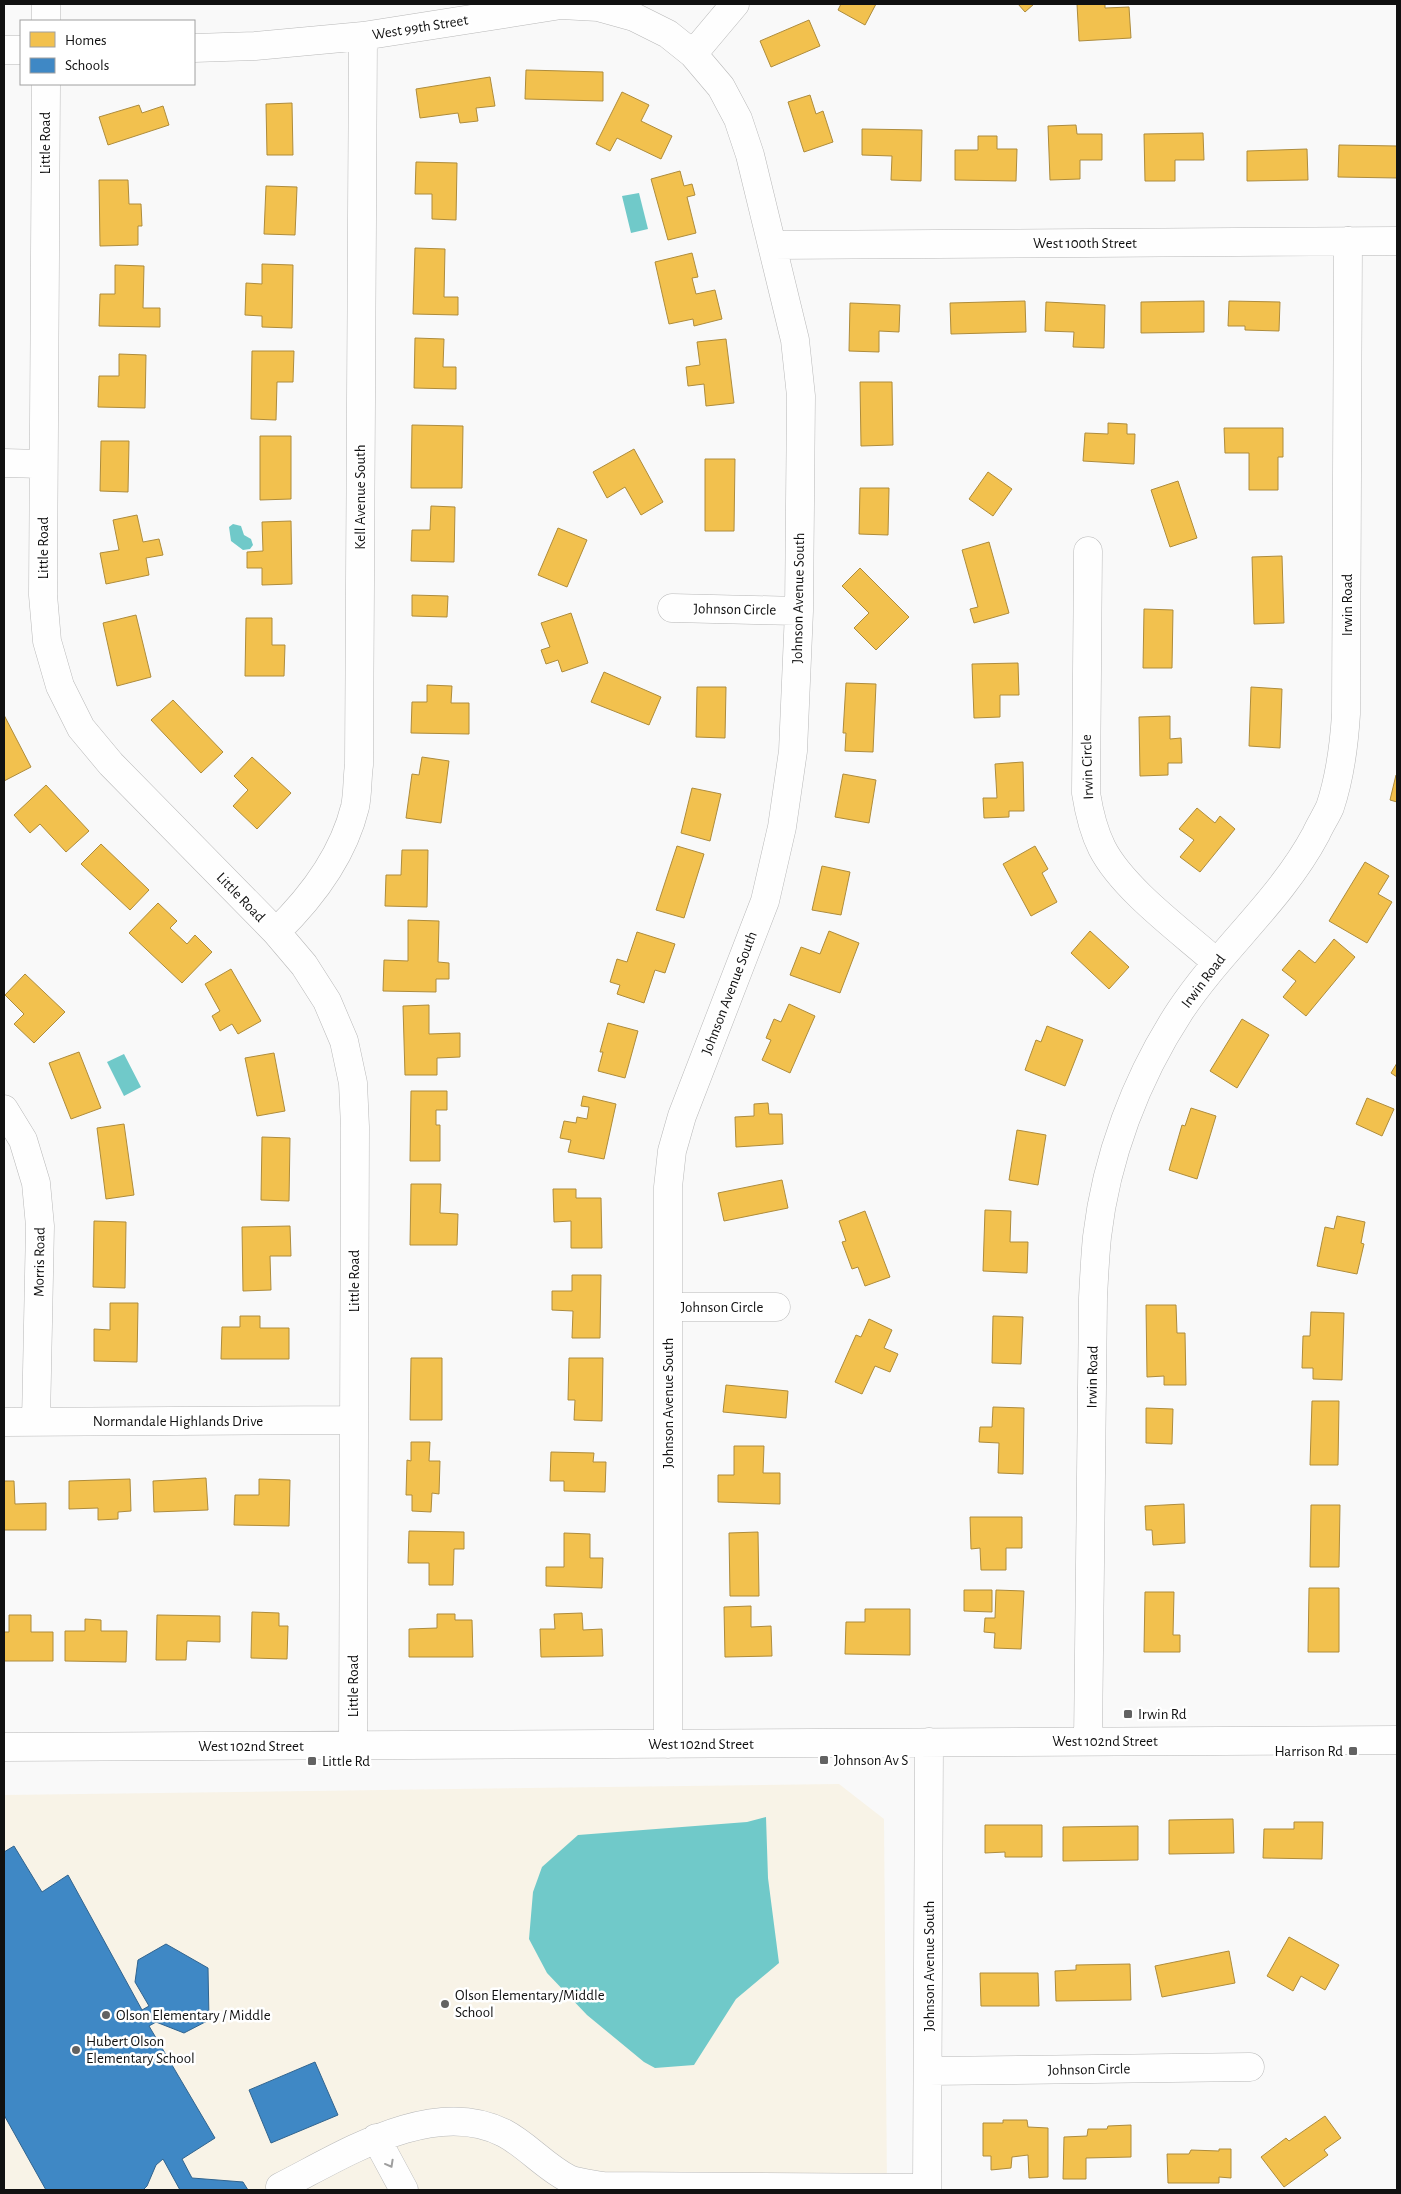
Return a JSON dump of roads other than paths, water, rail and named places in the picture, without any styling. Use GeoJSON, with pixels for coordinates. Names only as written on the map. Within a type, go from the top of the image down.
{"type":"FeatureCollection","features":[{"type":"Feature","properties":{"kind":"street"},"geometry":{"type":"LineString","coordinates":[[46,4],[46,20]]}},
{"type":"Feature","properties":{"kind":"street"},"geometry":{"type":"LineString","coordinates":[[693,54],[736,4]]}},
{"type":"Feature","properties":{"kind":"street","name":"West 99th Street"},"geometry":{"type":"LineString","coordinates":[[195,48],[255,46],[362,36],[561,5],[598,7],[634,17],[668,34],[693,54],[721,87],[738,119],[750,155],[772,245]]}},
{"type":"Feature","properties":{"kind":"street","name":"Kell Avenue South"},"geometry":{"type":"LineString","coordinates":[[276,932],[296,912],[321,880],[342,844],[355,806],[359,755],[362,36]]}},
{"type":"Feature","properties":{"kind":"street"},"geometry":{"type":"LineString","coordinates":[[4,50],[20,50]]}},
{"type":"Feature","properties":{"kind":"street","name":"Little Road"},"geometry":{"type":"LineString","coordinates":[[46,85],[43,595],[47,642],[60,686],[81,728],[111,764],[276,932],[304,965],[327,1001],[344,1041],[353,1083],[355,1127],[353,1745]]}},
{"type":"Feature","properties":{"kind":"street","name":"Irwin Road"},"geometry":{"type":"LineString","coordinates":[[1088,1741],[1093,1298],[1097,1237],[1108,1177],[1125,1119],[1150,1063],[1180,1012],[1216,962],[1278,889],[1307,851],[1329,808],[1342,762],[1346,714],[1348,241]]}},
{"type":"Feature","properties":{"kind":"street","name":"West 100th Street"},"geometry":{"type":"LineString","coordinates":[[772,245],[1397,241]]}},
{"type":"Feature","properties":{"kind":"street","name":"Johnson Avenue South"},"geometry":{"type":"LineString","coordinates":[[668,1744],[668,1187],[672,1151],[682,1116],[765,901],[782,827],[793,751],[799,611],[800,396],[795,340],[772,245]]}},
{"type":"Feature","properties":{"kind":"street"},"geometry":{"type":"LineString","coordinates":[[4,463],[43,464]]}},
{"type":"Feature","properties":{"kind":"street","name":"Irwin Circle"},"geometry":{"type":"LineString","coordinates":[[1088,551],[1086,793],[1091,822],[1103,848],[1118,872],[1216,962]]}},
{"type":"Feature","properties":{"kind":"street","name":"Johnson Circle"},"geometry":{"type":"LineString","coordinates":[[672,608],[799,611]]}},
{"type":"Feature","properties":{"kind":"street","name":"Morris Road"},"geometry":{"type":"LineString","coordinates":[[4,1109],[23,1140],[36,1182],[40,1226],[36,1421]]}},
{"type":"Feature","properties":{"kind":"street","name":"Johnson Circle"},"geometry":{"type":"LineString","coordinates":[[668,1307],[776,1307]]}},
{"type":"Feature","properties":{"kind":"street","name":"Normandale Highlands Drive"},"geometry":{"type":"LineString","coordinates":[[4,1422],[353,1420]]}},
{"type":"Feature","properties":{"kind":"street","name":"West 102nd Street"},"geometry":{"type":"LineString","coordinates":[[4,1747],[1397,1740]]}},
{"type":"Feature","properties":{"kind":"street","name":"Johnson Avenue South"},"geometry":{"type":"LineString","coordinates":[[927,2189],[929,1742]]}},
{"type":"Feature","properties":{"kind":"street","name":"Johnson Circle"},"geometry":{"type":"LineString","coordinates":[[929,2071],[1250,2067]]}},
{"type":"Feature","properties":{"kind":"street"},"geometry":{"type":"LineString","coordinates":[[280,2188],[376,2138],[434,2123],[458,2122],[482,2125],[504,2133],[570,2179],[588,2184],[603,2186],[927,2189]]}},
{"type":"Feature","properties":{"kind":"street"},"geometry":{"type":"LineString","coordinates":[[376,2138],[404,2190]]}},
{"type":"Feature","properties":{"kind":"water"},"geometry":{"type":"Polygon","coordinates":[[[639,193],[648,229],[631,233],[622,196],[639,193]]]}},
{"type":"Feature","properties":{"kind":"water"},"geometry":{"type":"Polygon","coordinates":[[[233,524],[241,526],[244,535],[251,539],[253,545],[250,549],[243,550],[231,541],[229,527],[233,524]]]}},
{"type":"Feature","properties":{"kind":"water"},"geometry":{"type":"Polygon","coordinates":[[[124,1054],[141,1087],[124,1096],[107,1062],[124,1054]]]}},
{"type":"Feature","properties":{"kind":"water"},"geometry":{"type":"Polygon","coordinates":[[[766,1817],[768,1878],[779,1963],[736,1999],[694,2065],[655,2068],[644,2062],[587,2015],[547,1973],[529,1939],[533,1892],[542,1867],[578,1835],[747,1822],[766,1817]]]}},
{"type":"Feature","properties":{"kind":"place","name":"Irwin Rd"},"geometry":{"type":"Point","coordinates":[1128,1714]}},
{"type":"Feature","properties":{"kind":"place","name":"Harrison Rd"},"geometry":{"type":"Point","coordinates":[1353,1751]}},
{"type":"Feature","properties":{"kind":"place","name":"Johnson Av S"},"geometry":{"type":"Point","coordinates":[824,1760]}},
{"type":"Feature","properties":{"kind":"place","name":"Little Rd"},"geometry":{"type":"Point","coordinates":[312,1761]}},
{"type":"Feature","properties":{"kind":"place","name":"Olson Elementary/Middle School"},"geometry":{"type":"Point","coordinates":[445,2004]}},
{"type":"Feature","properties":{"kind":"place","name":"Olson Elementary / Middle"},"geometry":{"type":"Point","coordinates":[106,2015]}},
{"type":"Feature","properties":{"kind":"place","name":"Hubert Olson Elementary School"},"geometry":{"type":"Point","coordinates":[76,2050]}}]}
